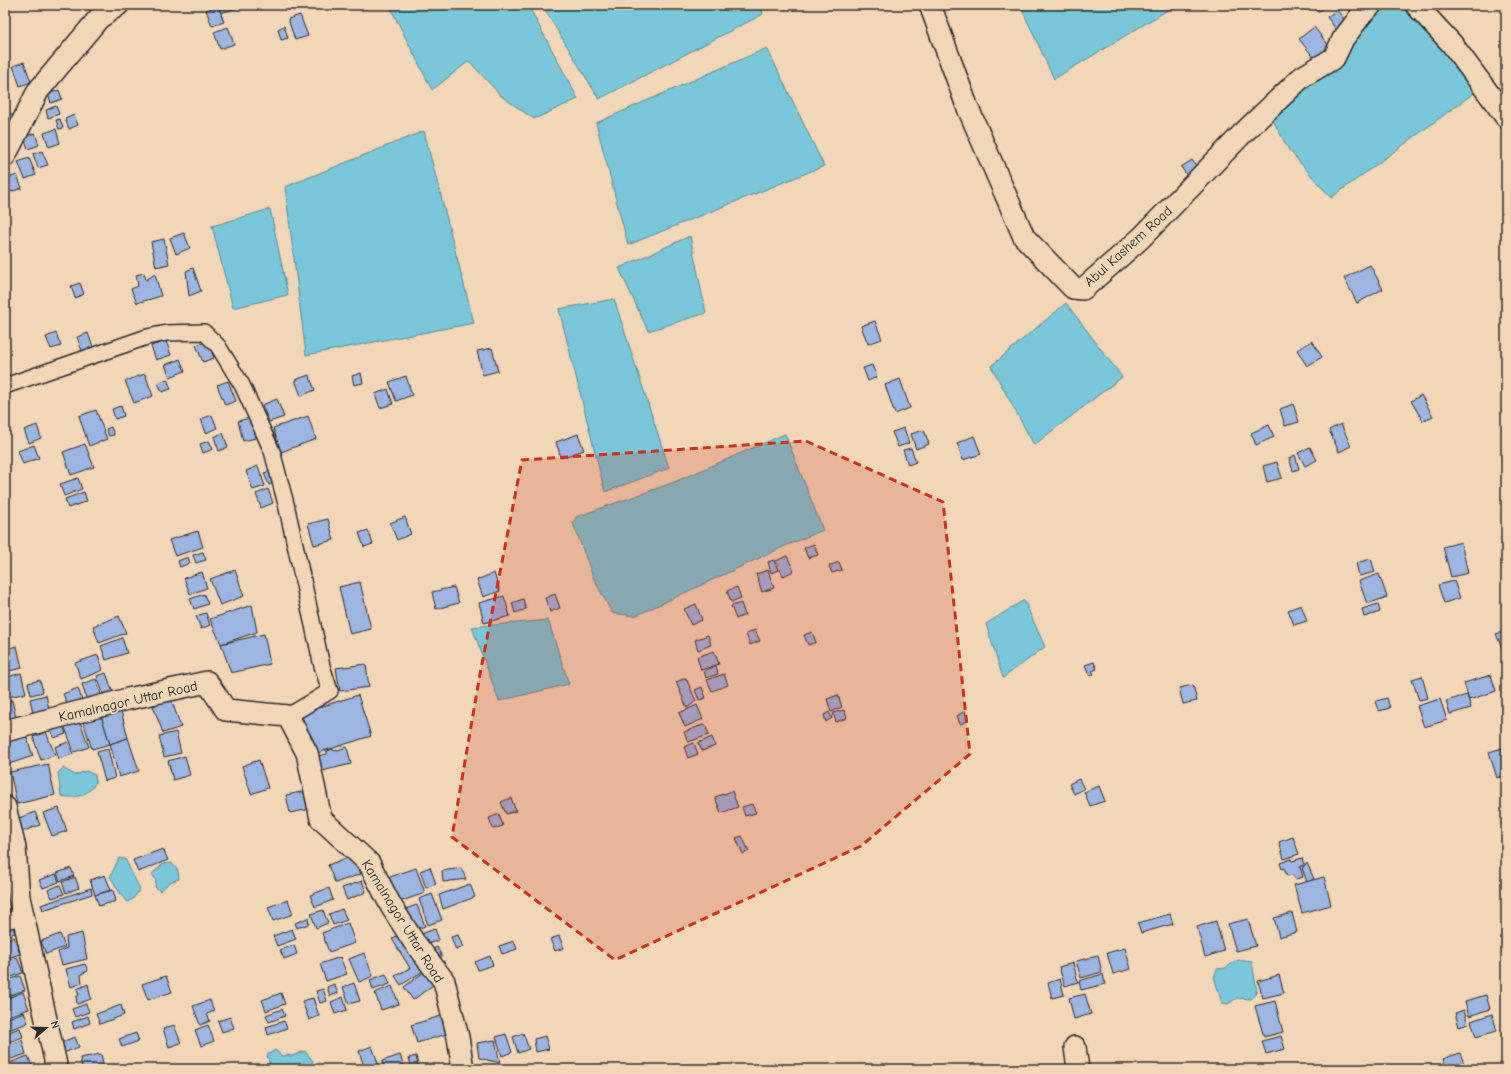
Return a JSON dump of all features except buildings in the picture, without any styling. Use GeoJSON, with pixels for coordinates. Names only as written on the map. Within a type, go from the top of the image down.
{"type":"FeatureCollection","features":[{"type":"Feature","properties":{"kind":"street"},"geometry":{"type":"LineString","coordinates":[[5,156],[38,91],[99,18],[118,5]]}},
{"type":"Feature","properties":{"kind":"street","name":"Abul Kashem Road"},"geometry":{"type":"LineString","coordinates":[[930,5],[967,106],[1024,237],[1073,288],[1083,289],[1141,238],[1242,134],[1302,78],[1334,58],[1343,39],[1362,14],[1371,5]]}},
{"type":"Feature","properties":{"kind":"street"},"geometry":{"type":"LineString","coordinates":[[1416,5],[1452,44],[1506,117]]}},
{"type":"Feature","properties":{"kind":"street"},"geometry":{"type":"LineString","coordinates":[[5,386],[147,337],[167,333],[204,332],[218,346],[242,385],[272,451],[288,512],[322,666],[330,691],[288,716]]}},
{"type":"Feature","properties":{"kind":"street","name":"Kamalnagor Uttar Road"},"geometry":{"type":"LineString","coordinates":[[5,732],[128,698],[207,682],[226,710],[288,716],[307,753],[321,819],[369,863],[391,906],[414,942],[444,981],[458,1038],[463,1069]]}},
{"type":"Feature","properties":{"kind":"street"},"geometry":{"type":"LineString","coordinates":[[5,807],[14,848],[19,897],[14,919],[57,1069]]}},
{"type":"Feature","properties":{"kind":"street"},"geometry":{"type":"LineString","coordinates":[[1075,1047],[1078,1069]]}},
{"type":"Feature","properties":{"kind":"highlighted area"},"geometry":{"type":"Polygon","coordinates":[[[806,441],[943,502],[970,754],[861,846],[615,960],[452,837],[480,674],[522,460],[806,441]]]}},
{"type":"Feature","properties":{"kind":"water"},"geometry":{"type":"Polygon","coordinates":[[[389,5],[528,5],[578,99],[534,119],[501,96],[469,61],[432,90],[389,5]]]}},
{"type":"Feature","properties":{"kind":"water"},"geometry":{"type":"Polygon","coordinates":[[[542,5],[760,5],[763,14],[599,99],[542,5]]]}},
{"type":"Feature","properties":{"kind":"water"},"geometry":{"type":"Polygon","coordinates":[[[1020,5],[1176,5],[1054,79],[1020,5]]]}},
{"type":"Feature","properties":{"kind":"water"},"geometry":{"type":"Polygon","coordinates":[[[1382,5],[1406,5],[1478,90],[1331,198],[1289,150],[1271,117],[1382,5]]]}},
{"type":"Feature","properties":{"kind":"water"},"geometry":{"type":"Polygon","coordinates":[[[767,48],[824,166],[628,245],[596,123],[767,48]]]}},
{"type":"Feature","properties":{"kind":"water"},"geometry":{"type":"Polygon","coordinates":[[[424,131],[474,323],[306,355],[285,187],[424,131]]]}},
{"type":"Feature","properties":{"kind":"water"},"geometry":{"type":"Polygon","coordinates":[[[270,209],[288,295],[233,308],[212,226],[270,209]]]}},
{"type":"Feature","properties":{"kind":"water"},"geometry":{"type":"Polygon","coordinates":[[[690,236],[706,313],[648,331],[619,268],[690,236]]]}},
{"type":"Feature","properties":{"kind":"water"},"geometry":{"type":"Polygon","coordinates":[[[614,299],[669,468],[605,492],[559,309],[614,299]]]}},
{"type":"Feature","properties":{"kind":"water"},"geometry":{"type":"Polygon","coordinates":[[[1066,303],[1122,377],[1034,445],[991,366],[1066,303]]]}},
{"type":"Feature","properties":{"kind":"water"},"geometry":{"type":"Polygon","coordinates":[[[785,434],[823,530],[635,616],[612,613],[593,577],[573,523],[576,517],[672,483],[785,434]]]}},
{"type":"Feature","properties":{"kind":"water"},"geometry":{"type":"Polygon","coordinates":[[[1024,600],[1045,647],[1003,678],[986,624],[1024,600]]]}},
{"type":"Feature","properties":{"kind":"water"},"geometry":{"type":"Polygon","coordinates":[[[548,620],[569,684],[499,701],[472,627],[548,620]]]}},
{"type":"Feature","properties":{"kind":"water"},"geometry":{"type":"Polygon","coordinates":[[[63,768],[75,775],[86,771],[95,775],[96,782],[89,791],[77,797],[61,796],[58,773],[63,768]]]}},
{"type":"Feature","properties":{"kind":"water"},"geometry":{"type":"Polygon","coordinates":[[[119,858],[125,859],[140,889],[133,899],[127,902],[110,877],[119,858]]]}},
{"type":"Feature","properties":{"kind":"water"},"geometry":{"type":"Polygon","coordinates":[[[172,863],[178,871],[179,879],[170,882],[160,891],[155,887],[156,880],[152,874],[163,864],[172,863]]]}},
{"type":"Feature","properties":{"kind":"water"},"geometry":{"type":"Polygon","coordinates":[[[1238,960],[1252,962],[1257,992],[1251,999],[1237,998],[1228,1004],[1222,1003],[1214,977],[1217,969],[1225,968],[1238,960]]]}},
{"type":"Feature","properties":{"kind":"water"},"geometry":{"type":"Polygon","coordinates":[[[275,1050],[282,1056],[292,1056],[305,1051],[313,1061],[308,1069],[268,1069],[269,1062],[267,1055],[275,1050]]]}}]}
